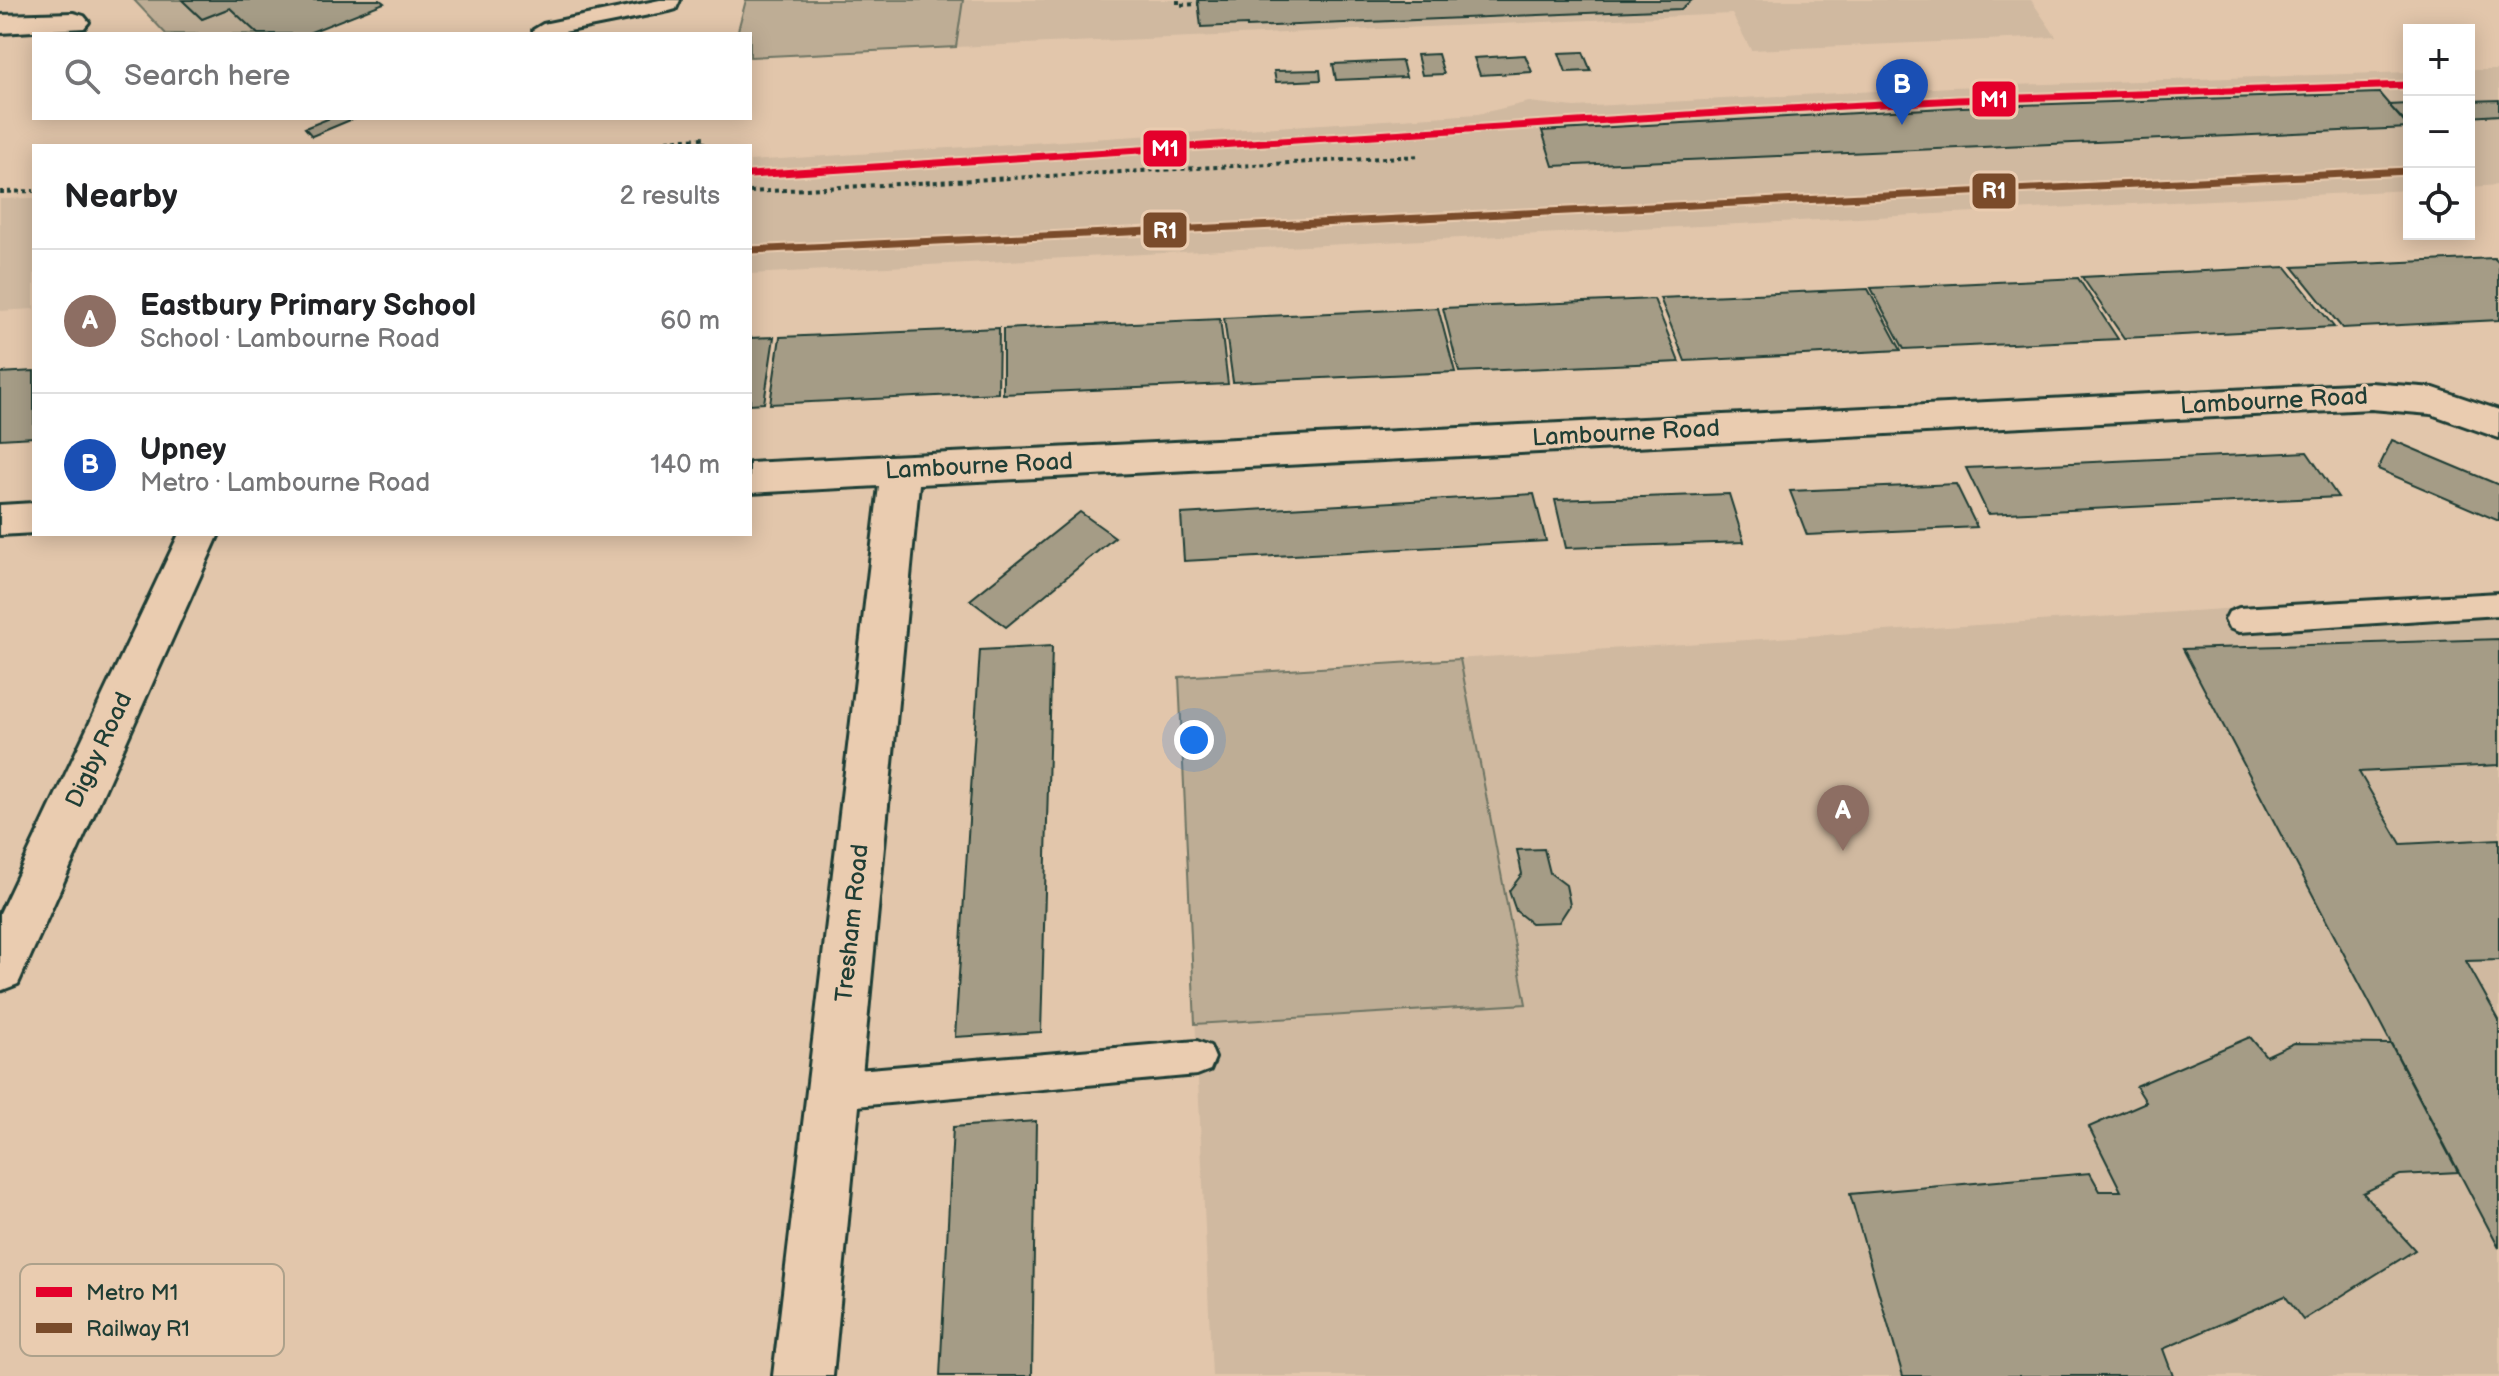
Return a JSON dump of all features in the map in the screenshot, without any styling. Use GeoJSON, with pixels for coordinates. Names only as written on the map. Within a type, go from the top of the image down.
{"type":"FeatureCollection","features":[{"type":"Feature","properties":{"kind":"street"},"geometry":{"type":"LineString","coordinates":[[0,24],[74,22]]}},
{"type":"Feature","properties":{"kind":"street","name":"Lambourne Road"},"geometry":{"type":"LineString","coordinates":[[752,478],[2371,396],[2434,401],[2499,424]]}},
{"type":"Feature","properties":{"kind":"street","name":"Tresham Road"},"geometry":{"type":"LineString","coordinates":[[803,1376],[901,470]]}},
{"type":"Feature","properties":{"kind":"street"},"geometry":{"type":"LineString","coordinates":[[0,520],[32,518]]}},
{"type":"Feature","properties":{"kind":"street","name":"Digby Road"},"geometry":{"type":"LineString","coordinates":[[0,967],[198,536]]}},
{"type":"Feature","properties":{"kind":"lane"},"geometry":{"type":"LineString","coordinates":[[544,32],[669,5],[670,0]]}},
{"type":"Feature","properties":{"kind":"lane"},"geometry":{"type":"LineString","coordinates":[[2239,620],[2499,604]]}},
{"type":"Feature","properties":{"kind":"lane"},"geometry":{"type":"LineString","coordinates":[[834,1090],[1197,1058]]}},
{"type":"Feature","properties":{"kind":"path"},"geometry":{"type":"LineString","coordinates":[[1178,0],[1178,5],[1199,4]]}},
{"type":"Feature","properties":{"kind":"path"},"geometry":{"type":"LineString","coordinates":[[664,144],[665,140],[704,138],[702,144]]}},
{"type":"Feature","properties":{"kind":"path"},"geometry":{"type":"LineString","coordinates":[[752,192],[1421,156]]}},
{"type":"Feature","properties":{"kind":"path"},"geometry":{"type":"LineString","coordinates":[[0,192],[32,191]]}},
{"type":"Feature","properties":{"kind":"shaded area"},"geometry":{"type":"Polygon","coordinates":[[[134,0],[182,0],[202,19],[230,8],[256,32],[164,32],[134,0]]]}},
{"type":"Feature","properties":{"kind":"shaded area"},"geometry":{"type":"Polygon","coordinates":[[[746,0],[963,0],[956,47],[752,57],[752,32],[738,32],[746,0]]]}},
{"type":"Feature","properties":{"kind":"shaded area"},"geometry":{"type":"Polygon","coordinates":[[[963,0],[2031,0],[2056,37],[1751,50],[1732,14],[956,47],[963,0]]]}},
{"type":"Feature","properties":{"kind":"shaded area"},"geometry":{"type":"Polygon","coordinates":[[[2475,70],[2499,70],[2499,185],[2475,187],[2475,70]]]}},
{"type":"Feature","properties":{"kind":"shaded area"},"geometry":{"type":"Polygon","coordinates":[[[2403,72],[2403,190],[752,274],[752,161],[1478,114],[1529,102],[1574,107],[1951,87],[2403,72]]]}},
{"type":"Feature","properties":{"kind":"shaded area"},"geometry":{"type":"Polygon","coordinates":[[[32,198],[32,309],[0,311],[0,199],[32,198]]]}},
{"type":"Feature","properties":{"kind":"shaded area"},"geometry":{"type":"Polygon","coordinates":[[[2499,591],[2499,1376],[1212,1376],[1179,677],[2499,591]]]}},
{"type":"Feature","properties":{"kind":"shaded area"},"geometry":{"type":"Polygon","coordinates":[[[1460,659],[1526,1004],[1195,1024],[1179,677],[1460,659]]]}},
{"type":"Feature","properties":{"kind":"building"},"geometry":{"type":"Polygon","coordinates":[[[182,0],[380,0],[384,3],[311,32],[256,32],[230,8],[202,19],[182,0]]]}},
{"type":"Feature","properties":{"kind":"building"},"geometry":{"type":"Polygon","coordinates":[[[1198,0],[1692,0],[1681,9],[1201,27],[1198,0]]]}},
{"type":"Feature","properties":{"kind":"building"},"geometry":{"type":"Polygon","coordinates":[[[1583,52],[1591,71],[1566,72],[1559,53],[1583,52]]]}},
{"type":"Feature","properties":{"kind":"building"},"geometry":{"type":"Polygon","coordinates":[[[1438,54],[1444,74],[1422,75],[1417,55],[1438,54]]]}},
{"type":"Feature","properties":{"kind":"building"},"geometry":{"type":"Polygon","coordinates":[[[1525,55],[1532,72],[1480,75],[1474,58],[1525,55]]]}},
{"type":"Feature","properties":{"kind":"building"},"geometry":{"type":"Polygon","coordinates":[[[1402,61],[1406,77],[1336,80],[1333,64],[1402,61]]]}},
{"type":"Feature","properties":{"kind":"building"},"geometry":{"type":"Polygon","coordinates":[[[1320,70],[1321,80],[1276,82],[1274,71],[1320,70]]]}},
{"type":"Feature","properties":{"kind":"building"},"geometry":{"type":"Polygon","coordinates":[[[2379,93],[2403,121],[2403,128],[1553,166],[1542,131],[1962,107],[2379,93]]]}},
{"type":"Feature","properties":{"kind":"building"},"geometry":{"type":"Polygon","coordinates":[[[2499,100],[2499,115],[2475,117],[2475,101],[2499,100]]]}},
{"type":"Feature","properties":{"kind":"building"},"geometry":{"type":"Polygon","coordinates":[[[2403,104],[2403,120],[2389,105],[2403,104]]]}},
{"type":"Feature","properties":{"kind":"building"},"geometry":{"type":"Polygon","coordinates":[[[325,120],[350,120],[312,136],[305,128],[325,120]]]}},
{"type":"Feature","properties":{"kind":"building"},"geometry":{"type":"Polygon","coordinates":[[[2494,258],[2499,263],[2499,320],[2342,328],[2293,267],[2494,258]]]}},
{"type":"Feature","properties":{"kind":"building"},"geometry":{"type":"Polygon","coordinates":[[[2286,267],[2334,327],[2124,338],[2082,277],[2286,267]]]}},
{"type":"Feature","properties":{"kind":"building"},"geometry":{"type":"Polygon","coordinates":[[[2078,278],[2118,339],[1904,349],[1871,288],[2078,278]]]}},
{"type":"Feature","properties":{"kind":"building"},"geometry":{"type":"Polygon","coordinates":[[[1868,289],[1901,350],[1685,361],[1660,298],[1868,289]]]}},
{"type":"Feature","properties":{"kind":"building"},"geometry":{"type":"Polygon","coordinates":[[[1654,299],[1679,362],[1459,372],[1443,308],[1654,299]]]}},
{"type":"Feature","properties":{"kind":"building"},"geometry":{"type":"Polygon","coordinates":[[[1438,308],[1455,372],[1233,382],[1224,318],[1438,308]]]}},
{"type":"Feature","properties":{"kind":"building"},"geometry":{"type":"Polygon","coordinates":[[[1220,319],[1228,384],[1003,394],[1003,329],[1220,319]]]}},
{"type":"Feature","properties":{"kind":"building"},"geometry":{"type":"Polygon","coordinates":[[[999,328],[998,393],[770,404],[780,337],[999,328]]]}},
{"type":"Feature","properties":{"kind":"building"},"geometry":{"type":"Polygon","coordinates":[[[774,337],[764,403],[752,404],[752,338],[774,337]]]}},
{"type":"Feature","properties":{"kind":"building"},"geometry":{"type":"Polygon","coordinates":[[[32,371],[32,437],[0,439],[0,373],[32,371]]]}},
{"type":"Feature","properties":{"kind":"building"},"geometry":{"type":"Polygon","coordinates":[[[2392,440],[2499,485],[2499,521],[2378,469],[2392,440]]]}},
{"type":"Feature","properties":{"kind":"building"},"geometry":{"type":"Polygon","coordinates":[[[2307,452],[2338,497],[1988,514],[1966,468],[2307,452]]]}},
{"type":"Feature","properties":{"kind":"building"},"geometry":{"type":"Polygon","coordinates":[[[1956,484],[1977,527],[1807,535],[1790,491],[1956,484]]]}},
{"type":"Feature","properties":{"kind":"building"},"geometry":{"type":"Polygon","coordinates":[[[1534,494],[1546,541],[1184,561],[1181,514],[1534,494]]]}},
{"type":"Feature","properties":{"kind":"building"},"geometry":{"type":"Polygon","coordinates":[[[1729,494],[1744,542],[1566,548],[1555,500],[1729,494]]]}},
{"type":"Feature","properties":{"kind":"building"},"geometry":{"type":"Polygon","coordinates":[[[1080,512],[1115,537],[1006,627],[970,600],[1080,512]]]}},
{"type":"Feature","properties":{"kind":"building"},"geometry":{"type":"Polygon","coordinates":[[[2499,639],[2499,765],[2359,772],[2401,844],[2499,839],[2499,960],[2466,961],[2499,1020],[2499,1248],[2183,649],[2499,639]]]}},
{"type":"Feature","properties":{"kind":"building"},"geometry":{"type":"Polygon","coordinates":[[[1052,646],[1041,1032],[955,1037],[980,650],[1052,646]]]}},
{"type":"Feature","properties":{"kind":"building"},"geometry":{"type":"Polygon","coordinates":[[[1544,849],[1550,873],[1566,885],[1570,905],[1559,922],[1531,923],[1516,911],[1509,891],[1522,874],[1517,850],[1544,849]]]}},
{"type":"Feature","properties":{"kind":"building"},"geometry":{"type":"Polygon","coordinates":[[[2250,1037],[2266,1056],[2294,1043],[2391,1044],[2458,1172],[2400,1175],[2363,1193],[2415,1250],[2303,1320],[2285,1296],[2163,1349],[2173,1376],[1903,1376],[1850,1194],[2090,1173],[2100,1191],[2121,1191],[2089,1127],[2146,1102],[2136,1086],[2250,1037]]]}},
{"type":"Feature","properties":{"kind":"building"},"geometry":{"type":"Polygon","coordinates":[[[1036,1121],[1032,1376],[940,1376],[953,1127],[1036,1121]]]}},
{"type":"Feature","properties":{"kind":"metro line","name":"M1"},"geometry":{"type":"LineString","coordinates":[[752,175],[1750,111],[1958,100],[2403,85]]}},
{"type":"Feature","properties":{"kind":"rail line","name":"R1"},"geometry":{"type":"LineString","coordinates":[[752,250],[2403,171]]}},
{"type":"Feature","properties":{"kind":"place","name":"Upney"},"geometry":{"type":"Point","coordinates":[1902,125]}},
{"type":"Feature","properties":{"kind":"place","name":"Eastbury Primary School"},"geometry":{"type":"Point","coordinates":[1843,851]}}]}
